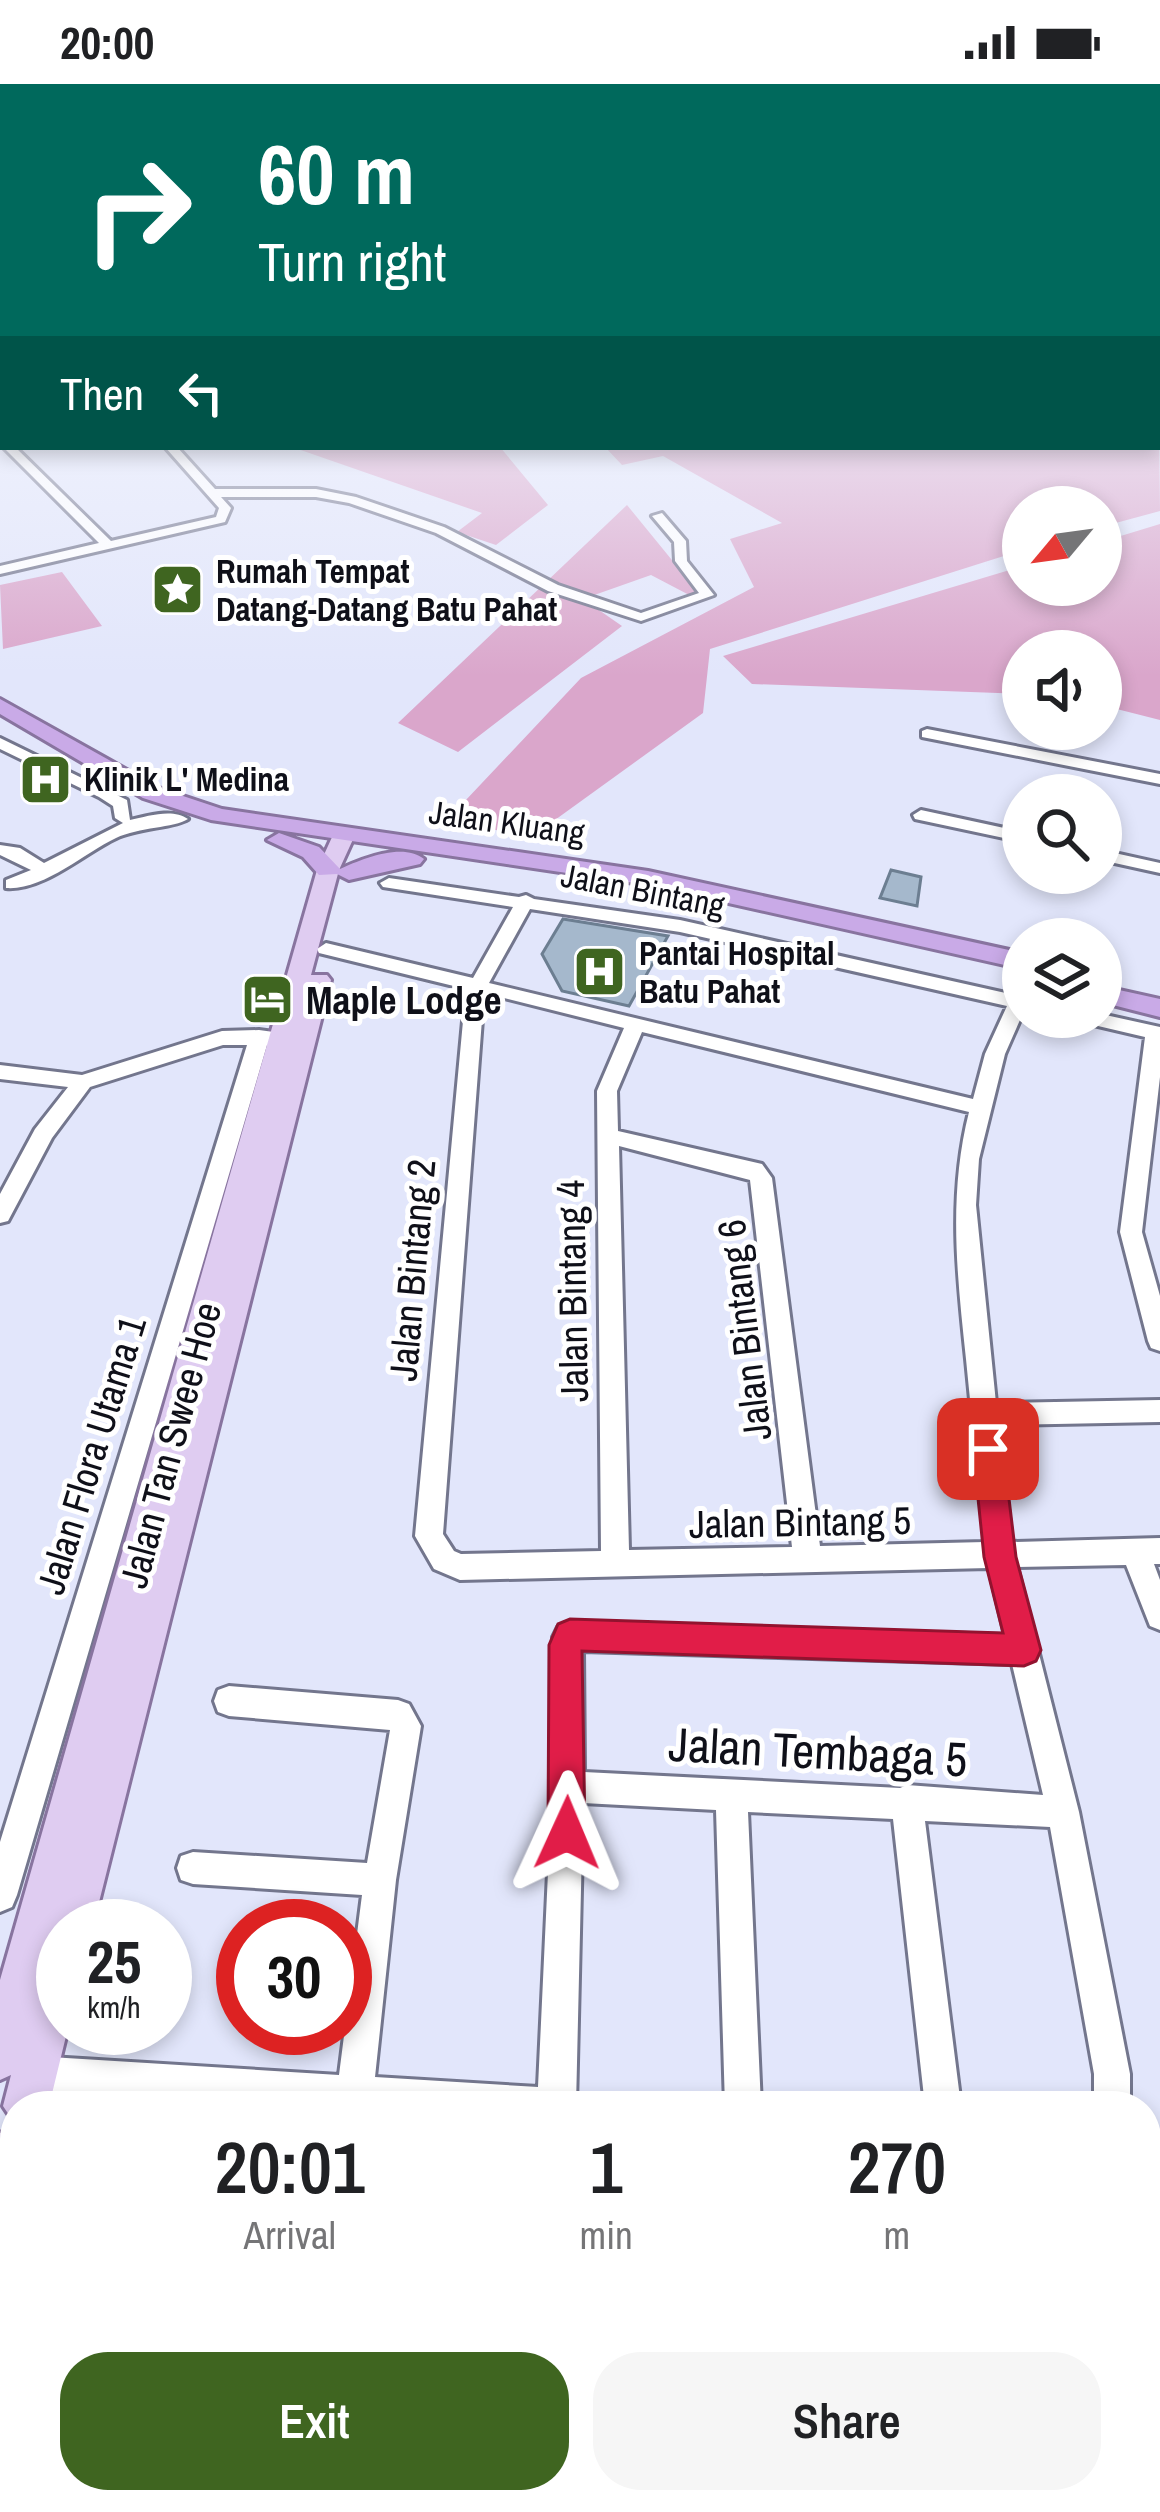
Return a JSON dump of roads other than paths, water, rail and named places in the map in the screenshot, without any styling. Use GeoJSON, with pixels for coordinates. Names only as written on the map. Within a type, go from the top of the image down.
{"type":"FeatureCollection","features":[{"type":"Feature","properties":{"kind":"highway","name":"Jalan Kluang"},"geometry":{"type":"LineString","coordinates":[[0,705],[170,801],[347,853],[385,861],[412,859],[729,912],[1002,985]]}},
{"type":"Feature","properties":{"kind":"highway"},"geometry":{"type":"LineString","coordinates":[[0,725],[128,808],[279,840],[311,852],[347,853]]}},
{"type":"Feature","properties":{"kind":"highway","name":"Jalan Kluang"},"geometry":{"type":"LineString","coordinates":[[347,853],[648,878],[1002,956]]}},
{"type":"Feature","properties":{"kind":"highway"},"geometry":{"type":"LineString","coordinates":[[1122,983],[1160,992]]}},
{"type":"Feature","properties":{"kind":"highway"},"geometry":{"type":"LineString","coordinates":[[1122,1005],[1158,1025]]}},
{"type":"Feature","properties":{"kind":"main road","name":"Jalan Tan Swee Hoe"},"geometry":{"type":"LineString","coordinates":[[79,1899],[347,853]]}},
{"type":"Feature","properties":{"kind":"main road","name":"Jalan Tan Swee Hoe"},"geometry":{"type":"LineString","coordinates":[[20,2079],[271,1038],[347,853]]}},
{"type":"Feature","properties":{"kind":"main road"},"geometry":{"type":"LineString","coordinates":[[20,2079],[36,2035]]}},
{"type":"Feature","properties":{"kind":"street"},"geometry":{"type":"LineString","coordinates":[[12,450],[110,547]]}},
{"type":"Feature","properties":{"kind":"street"},"geometry":{"type":"LineString","coordinates":[[0,570],[14,560],[110,547],[221,519],[225,508],[173,450]]}},
{"type":"Feature","properties":{"kind":"street"},"geometry":{"type":"LineString","coordinates":[[211,493],[316,493],[352,500],[440,530],[553,588],[641,617],[707,595],[681,561],[680,541],[658,516]]}},
{"type":"Feature","properties":{"kind":"street"},"geometry":{"type":"LineString","coordinates":[[927,734],[1160,779]]}},
{"type":"Feature","properties":{"kind":"street"},"geometry":{"type":"LineString","coordinates":[[0,743],[128,808],[25,877]]}},
{"type":"Feature","properties":{"kind":"street"},"geometry":{"type":"LineString","coordinates":[[921,815],[1002,832]]}},
{"type":"Feature","properties":{"kind":"street"},"geometry":{"type":"LineString","coordinates":[[25,877],[128,825],[150,818],[180,819]]}},
{"type":"Feature","properties":{"kind":"street"},"geometry":{"type":"LineString","coordinates":[[0,853],[25,877]]}},
{"type":"Feature","properties":{"kind":"street"},"geometry":{"type":"LineString","coordinates":[[1122,860],[1160,868]]}},
{"type":"Feature","properties":{"kind":"street","name":"Jalan Bintang"},"geometry":{"type":"LineString","coordinates":[[389,883],[526,900],[1002,986]]}},
{"type":"Feature","properties":{"kind":"street"},"geometry":{"type":"LineString","coordinates":[[479,983],[526,900]]}},
{"type":"Feature","properties":{"kind":"street"},"geometry":{"type":"LineString","coordinates":[[326,949],[981,1108]]}},
{"type":"Feature","properties":{"kind":"street","name":"Jalan Bintang 2"},"geometry":{"type":"LineString","coordinates":[[444,1560],[429,1536],[479,983]]}},
{"type":"Feature","properties":{"kind":"street"},"geometry":{"type":"LineString","coordinates":[[1122,1021],[1158,1025],[1132,1232],[1160,1341]]}},
{"type":"Feature","properties":{"kind":"street","name":"Jalan Bintang 4"},"geometry":{"type":"LineString","coordinates":[[615,1564],[608,1084],[637,1022]]}},
{"type":"Feature","properties":{"kind":"street"},"geometry":{"type":"LineString","coordinates":[[1002,1037],[968,1159],[965,1204],[985,1414],[1000,1557],[1063,1811],[1112,2091]]}},
{"type":"Feature","properties":{"kind":"street"},"geometry":{"type":"LineString","coordinates":[[0,1072],[82,1082],[221,1038],[271,1038]]}},
{"type":"Feature","properties":{"kind":"street","name":"Jalan Flora Utama 1"},"geometry":{"type":"LineString","coordinates":[[0,1895],[271,1038]]}},
{"type":"Feature","properties":{"kind":"street"},"geometry":{"type":"LineString","coordinates":[[3,1204],[44,1134],[82,1082]]}},
{"type":"Feature","properties":{"kind":"street","name":"Jalan Bintang 6"},"geometry":{"type":"LineString","coordinates":[[608,1136],[754,1170],[761,1178],[808,1561]]}},
{"type":"Feature","properties":{"kind":"street"},"geometry":{"type":"LineString","coordinates":[[985,1414],[1160,1411]]}},
{"type":"Feature","properties":{"kind":"street"},"geometry":{"type":"LineString","coordinates":[[1147,1551],[1160,1616]]}},
{"type":"Feature","properties":{"kind":"street","name":"Jalan Bintang 5"},"geometry":{"type":"LineString","coordinates":[[444,1560],[460,1567],[1147,1551]]}},
{"type":"Feature","properties":{"kind":"street"},"geometry":{"type":"LineString","coordinates":[[558,2091],[568,1787],[566,1645],[570,1635],[1024,1650]]}},
{"type":"Feature","properties":{"kind":"street"},"geometry":{"type":"LineString","coordinates":[[230,1701],[398,1715],[407,1734],[380,1880],[355,2091]]}},
{"type":"Feature","properties":{"kind":"street","name":"Jalan Tembaga 5"},"geometry":{"type":"LineString","coordinates":[[568,1787],[1063,1811]]}},
{"type":"Feature","properties":{"kind":"street"},"geometry":{"type":"LineString","coordinates":[[731,1796],[741,2091]]}},
{"type":"Feature","properties":{"kind":"street"},"geometry":{"type":"LineString","coordinates":[[907,1802],[941,2091]]}},
{"type":"Feature","properties":{"kind":"street"},"geometry":{"type":"LineString","coordinates":[[193,1868],[380,1880]]}},
{"type":"Feature","properties":{"kind":"street"},"geometry":{"type":"LineString","coordinates":[[20,2079],[329,2091]]}},
{"type":"Feature","properties":{"kind":"place","name":"Rumah Tempat Datang-Datang Batu Pahat"},"geometry":{"type":"Point","coordinates":[177,590]}},
{"type":"Feature","properties":{"kind":"place","name":"Klinik L' Medina"},"geometry":{"type":"Point","coordinates":[45,779]}},
{"type":"Feature","properties":{"kind":"place","name":"Pantai Hospital Batu Pahat"},"geometry":{"type":"Point","coordinates":[600,972]}},
{"type":"Feature","properties":{"kind":"place","name":"Maple Lodge"},"geometry":{"type":"Point","coordinates":[267,1000]}}]}
